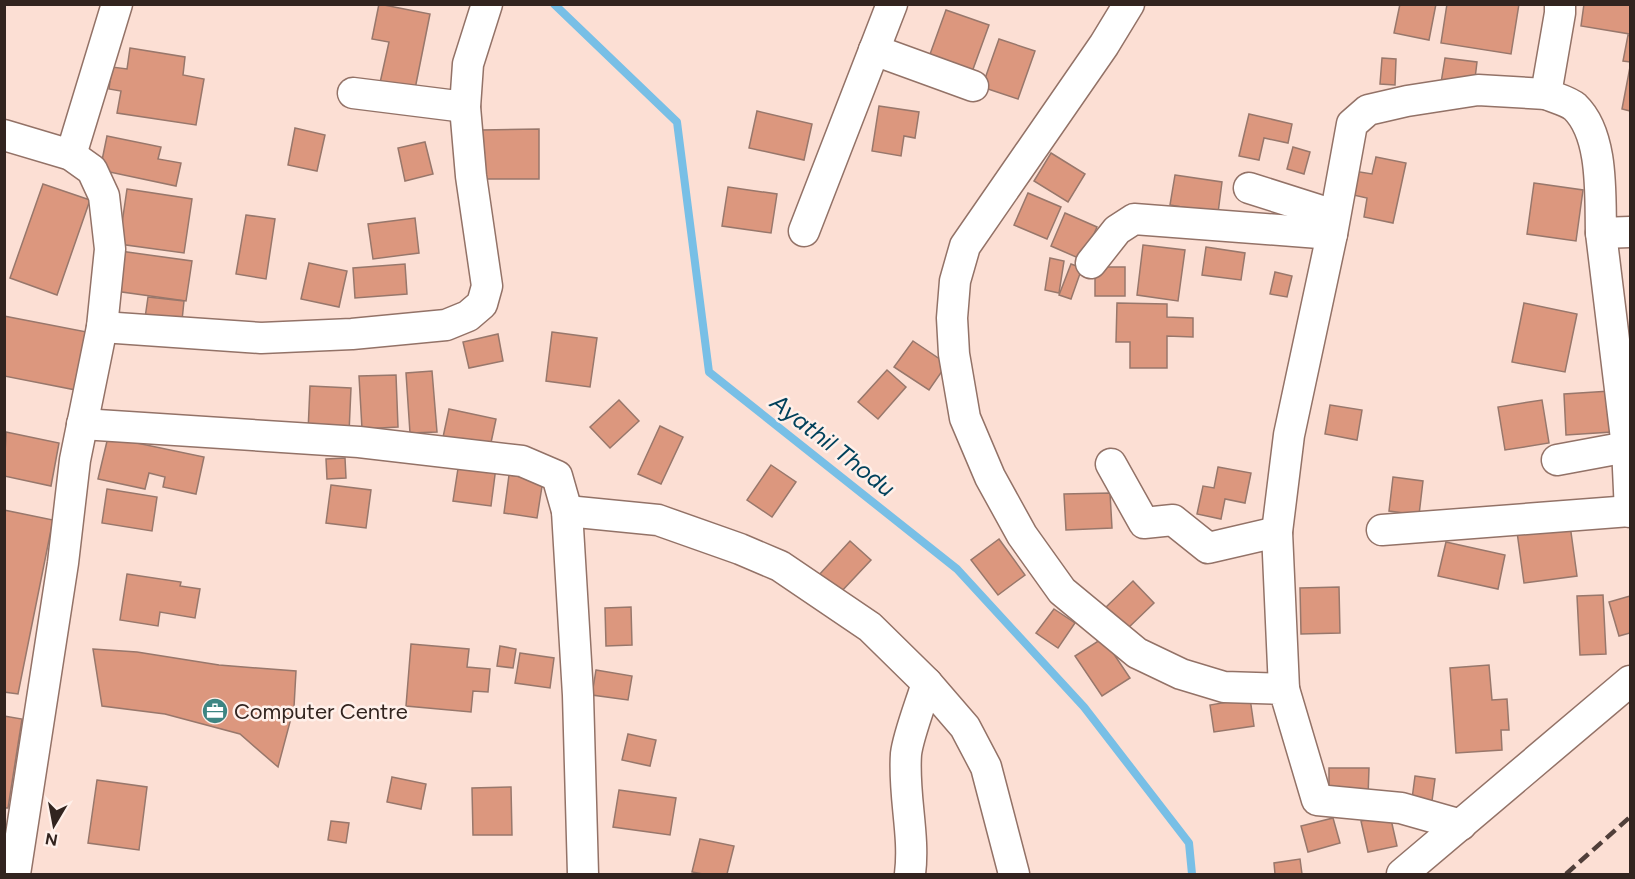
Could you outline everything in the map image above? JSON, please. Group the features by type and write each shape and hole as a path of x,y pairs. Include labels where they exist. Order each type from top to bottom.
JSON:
{"street":[{"path":"71,155 117,4"},
{"path":"804,231 892,4"},
{"path":"1130,4 965,246 955,281 952,318 954,354 965,418 990,477 1022,535 1062,591 1137,653 1181,674 1224,687 1284,688"},
{"path":"1546,94 1560,4"},
{"path":"102,327 261,338 405,330 446,325 468,315 482,304 488,285 471,176 465,107 468,64 476,10"},
{"path":"874,51 973,86"},
{"path":"1382,530 1630,512 1624,368 1601,233 1599,174 1593,136 1585,118 1573,105 1546,94 1478,90 1407,101 1368,110 1352,124 1289,435 1277,532 1284,688 1317,800 1401,808 1461,825"},
{"path":"353,93 465,107"},
{"path":"4,135 71,155 93,170 104,196 110,249 102,327 75,460 63,563 15,874"},
{"path":"1249,188 1333,225"},
{"path":"1091,263 1117,230 1134,219 1333,225"},
{"path":"1601,233 1630,232"},
{"path":"82,424 359,442 522,461 557,476 567,511 578,695 583,874"},
{"path":"1557,460 1627,447"},
{"path":"1111,464 1144,523 1173,520 1208,548 1277,532"},
{"path":"567,511 658,520 740,549 780,566 870,627 927,683 965,727 986,767 1014,874"},
{"path":"1402,874 1630,681"},
{"path":"910,874 912,858 907,804 906,753 927,683"}],"building":[{"path":"379,4 430,14 413,99 378,92 389,42 372,39"},
{"path":"1400,4 1436,4 1429,40 1394,33"},
{"path":"1447,4 1519,4 1511,54 1441,43"},
{"path":"1584,4 1630,4 1630,34 1581,26"},
{"path":"946,10 989,25 972,72 929,57"},
{"path":"1628,35 1630,36 1630,62 1623,61"},
{"path":"999,39 1035,51 1018,99 982,87"},
{"path":"130,48 185,57 183,75 204,79 196,125 117,113 121,91 109,89 112,67 127,69"},
{"path":"1382,58 1396,59 1395,85 1380,84"},
{"path":"1445,58 1477,62 1474,87 1441,83"},
{"path":"1630,67 1630,111 1622,109"},
{"path":"879,106 919,112 915,138 904,136 901,156 872,151"},
{"path":"757,111 812,124 804,160 749,148"},
{"path":"1249,114 1292,124 1288,143 1264,138 1259,160 1239,156"},
{"path":"295,128 325,135 317,171 288,165"},
{"path":"539,129 539,179 482,179 482,130"},
{"path":"107,136 161,147 158,159 181,163 176,186 100,170"},
{"path":"425,142 433,174 405,181 398,148"},
{"path":"1293,147 1310,152 1304,174 1287,169"},
{"path":"1051,153 1085,174 1068,202 1034,181"},
{"path":"1376,157 1406,163 1393,223 1364,217 1367,198 1349,194 1354,171 1372,174"},
{"path":"1175,175 1222,182 1218,213 1170,205"},
{"path":"1534,183 1583,190 1576,241 1527,234"},
{"path":"43,184 90,200 57,295 10,278"},
{"path":"728,187 777,194 771,233 722,226"},
{"path":"127,189 192,199 184,253 119,244"},
{"path":"1028,193 1061,207 1047,239 1014,225"},
{"path":"1065,213 1097,227 1083,260 1051,246"},
{"path":"246,215 275,219 266,279 236,274"},
{"path":"415,218 419,253 373,259 368,224"},
{"path":"1143,245 1185,250 1178,301 1137,295"},
{"path":"1206,247 1245,253 1241,280 1202,275"},
{"path":"120,251 192,261 186,301 115,291"},
{"path":"1050,258 1064,261 1059,293 1045,290"},
{"path":"309,263 347,271 339,307 301,299"},
{"path":"405,264 407,294 355,298 353,268"},
{"path":"1071,264 1082,268 1071,299 1059,295"},
{"path":"1095,267 1125,267 1125,296 1095,296"},
{"path":"1275,272 1292,276 1287,297 1270,294"},
{"path":"148,297 184,301 181,330 144,325"},
{"path":"1117,303 1167,304 1167,317 1193,318 1193,337 1167,336 1167,368 1130,368 1130,342 1116,342"},
{"path":"1524,303 1577,314 1565,372 1512,362"},
{"path":"4,316 92,333 81,391 4,376"},
{"path":"552,332 597,338 590,387 546,381"},
{"path":"498,334 503,361 469,368 463,342"},
{"path":"913,341 947,364 929,390 894,367"},
{"path":"887,370 906,387 878,419 858,402"},
{"path":"432,371 437,432 410,433 406,373"},
{"path":"396,375 398,427 362,429 359,376"},
{"path":"310,386 351,388 349,433 308,432"},
{"path":"1610,391 1612,432 1566,435 1564,394"},
{"path":"619,400 639,421 610,448 590,427"},
{"path":"1542,400 1549,443 1505,450 1498,407"},
{"path":"1330,405 1362,410 1357,440 1325,434"},
{"path":"449,409 496,419 489,452 442,442"},
{"path":"660,426 683,437 661,484 638,474"},
{"path":"6,432 59,443 51,486 4,476"},
{"path":"108,437 204,457 196,494 163,487 165,477 149,473 145,489 98,479"},
{"path":"345,458 346,478 327,479 326,459"},
{"path":"459,462 496,467 491,506 453,501"},
{"path":"771,465 796,482 772,517 747,500"},
{"path":"1218,467 1251,473 1245,503 1225,499 1221,519 1197,514 1203,486 1214,488"},
{"path":"509,475 543,480 537,518 504,513"},
{"path":"1393,477 1423,481 1419,515 1389,511"},
{"path":"331,485 371,490 366,528 326,523"},
{"path":"107,489 157,497 152,531 102,523"},
{"path":"1110,493 1112,528 1066,530 1064,494"},
{"path":"4,510 53,520 18,694 4,692"},
{"path":"1570,525 1577,576 1524,583 1517,532"},
{"path":"999,539 1025,575 998,595 971,560"},
{"path":"850,541 871,560 840,593 819,575"},
{"path":"1446,542 1505,555 1498,589 1438,576"},
{"path":"127,574 181,582 180,586 200,589 195,618 160,612 158,626 120,620"},
{"path":"1133,581 1154,603 1125,631 1104,609"},
{"path":"1339,587 1340,633 1301,634 1300,588"},
{"path":"1603,595 1606,654 1580,655 1577,596"},
{"path":"1630,596 1630,633 1619,636 1609,602"},
{"path":"631,607 632,645 606,646 605,608"},
{"path":"1054,609 1075,623 1058,648 1036,633"},
{"path":"1103,638 1130,678 1102,696 1075,656"},
{"path":"411,644 469,649 467,667 490,669 488,692 473,691 471,712 406,706"},
{"path":"500,646 516,649 513,668 497,666"},
{"name":"Computer Centre","path":"93,649 137,652 219,665 296,671 294,707 278,767 240,734 165,714 102,706"},
{"path":"520,653 554,658 550,688 515,683"},
{"path":"1489,665 1492,700 1507,699 1509,730 1501,730 1502,750 1456,753 1450,668"},
{"path":"596,670 632,676 628,700 592,695"},
{"path":"1250,698 1254,726 1214,732 1210,705"},
{"path":"4,716 22,719 8,808 4,808"},
{"path":"628,734 656,740 650,766 622,760"},
{"path":"1329,768 1369,768 1368,797 1329,796"},
{"path":"1415,776 1435,779 1432,801 1412,799"},
{"path":"392,777 426,784 421,809 387,802"},
{"path":"97,780 147,787 139,850 88,843"},
{"path":"511,787 512,835 473,835 472,788"},
{"path":"619,790 676,798 670,835 613,827"},
{"path":"1390,815 1397,846 1368,852 1361,821"},
{"path":"1333,818 1340,843 1308,852 1301,826"},
{"path":"331,821 349,823 346,843 328,840"},
{"path":"700,839 734,846 727,874 692,872"},
{"path":"1300,859 1302,874 1275,874 1274,863"}],"waterway":[{"name":"Ayathil Thodu","path":"554,4 677,122 709,372 957,569 1084,707 1189,843 1192,874"}],"railway":[{"path":"1566,874 1630,817"}],"place":[{"name":"Computer Centre","path":"215,711"}]}
